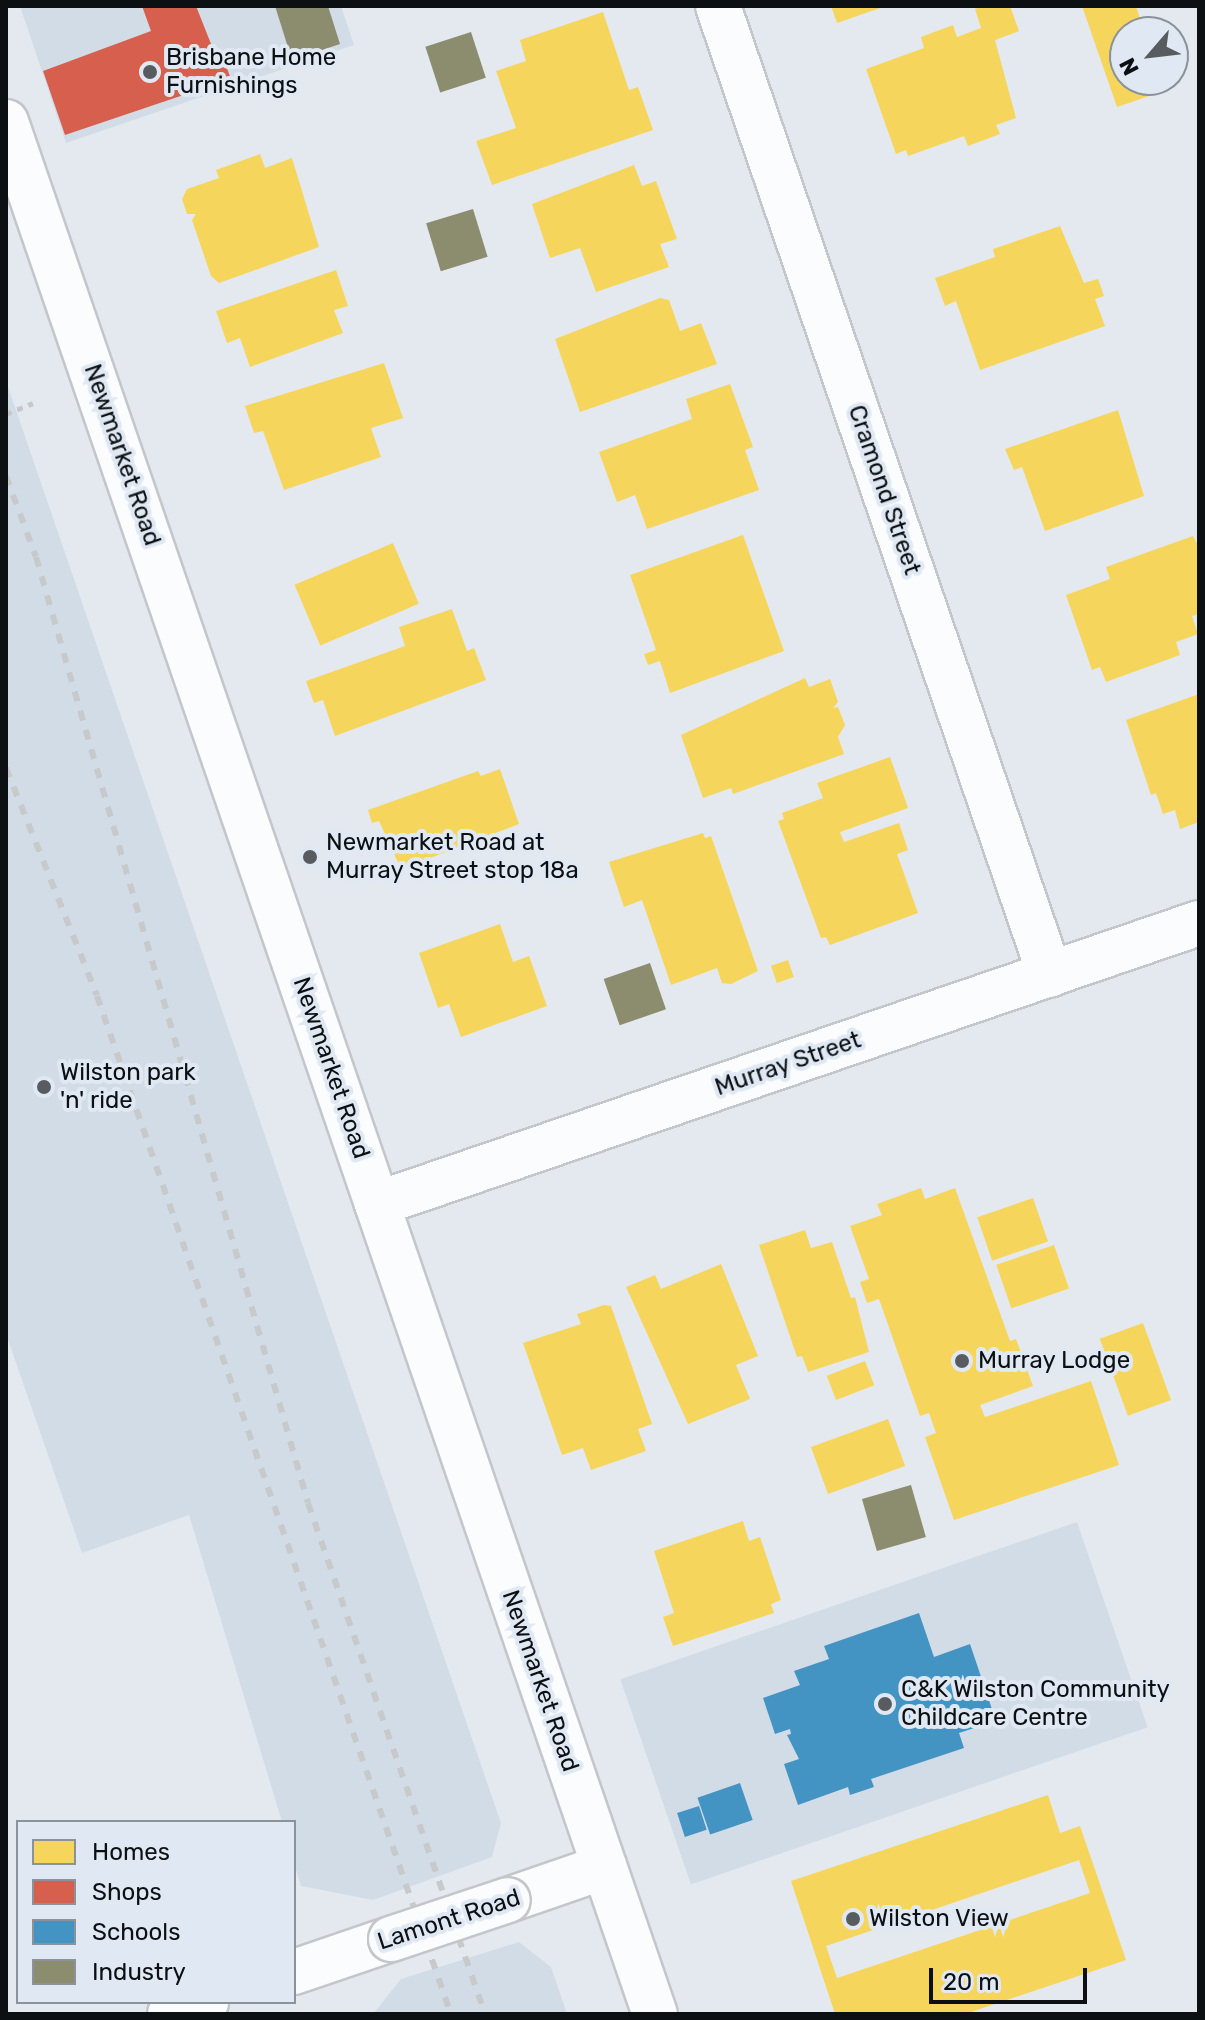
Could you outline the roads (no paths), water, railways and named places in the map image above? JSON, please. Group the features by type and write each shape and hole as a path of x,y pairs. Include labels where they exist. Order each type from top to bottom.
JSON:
{"street":[{"name":"Cramond Street","path":"718,6 1050,975"},
{"name":"Newmarket Road","path":"6,122 655,2014"},
{"name":"Murray Street","path":"377,1204 1199,923"},
{"name":"Lamont Road","path":"296,1971 604,1867"},
{"path":"170,2014 200,2004"}],"railway":[{"path":"6,476 36,557 308,1503 485,2014"},
{"path":"6,768 97,996 451,2014"}],"place":[{"name":"Brisbane Home Furnishings","path":"150,72"},
{"name":"Newmarket Road at Murray Street stop 18a","path":"310,857"},
{"name":"Wilston park 'n' ride","path":"44,1087"},
{"name":"Murray Lodge","path":"962,1361"},
{"name":"C&K Wilston Community Childcare Centre","path":"885,1704"},
{"name":"Wilston View","path":"853,1919"}]}
